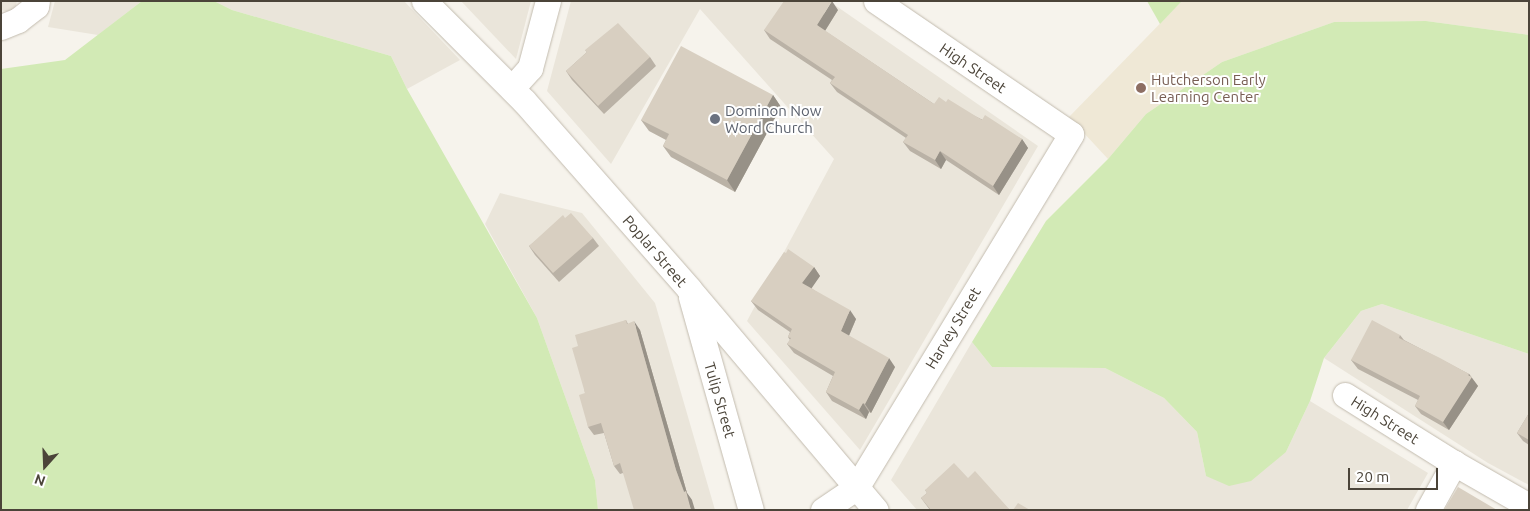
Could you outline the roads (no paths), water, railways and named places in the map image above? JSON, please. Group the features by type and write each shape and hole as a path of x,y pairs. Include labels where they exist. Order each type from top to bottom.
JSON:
{"street":[{"name":"Poplar Street","path":"424,1 512,88 689,289 876,510"},
{"path":"512,88 530,68 548,1"},
{"name":"High Street","path":"876,1 1071,134"},
{"path":"1,27 18,20 37,4"},
{"name":"Harvey Street","path":"823,510 856,488 1071,134"},
{"name":"Tulip Street","path":"689,289 751,510"},
{"name":"High Street","path":"1345,395 1454,463 1529,506"},
{"path":"1428,510 1454,463"}],"place":[{"name":"Hutcherson Early Learning Center","path":"1141,88"},
{"name":"Dominon Now Word Church","path":"715,119"}]}
